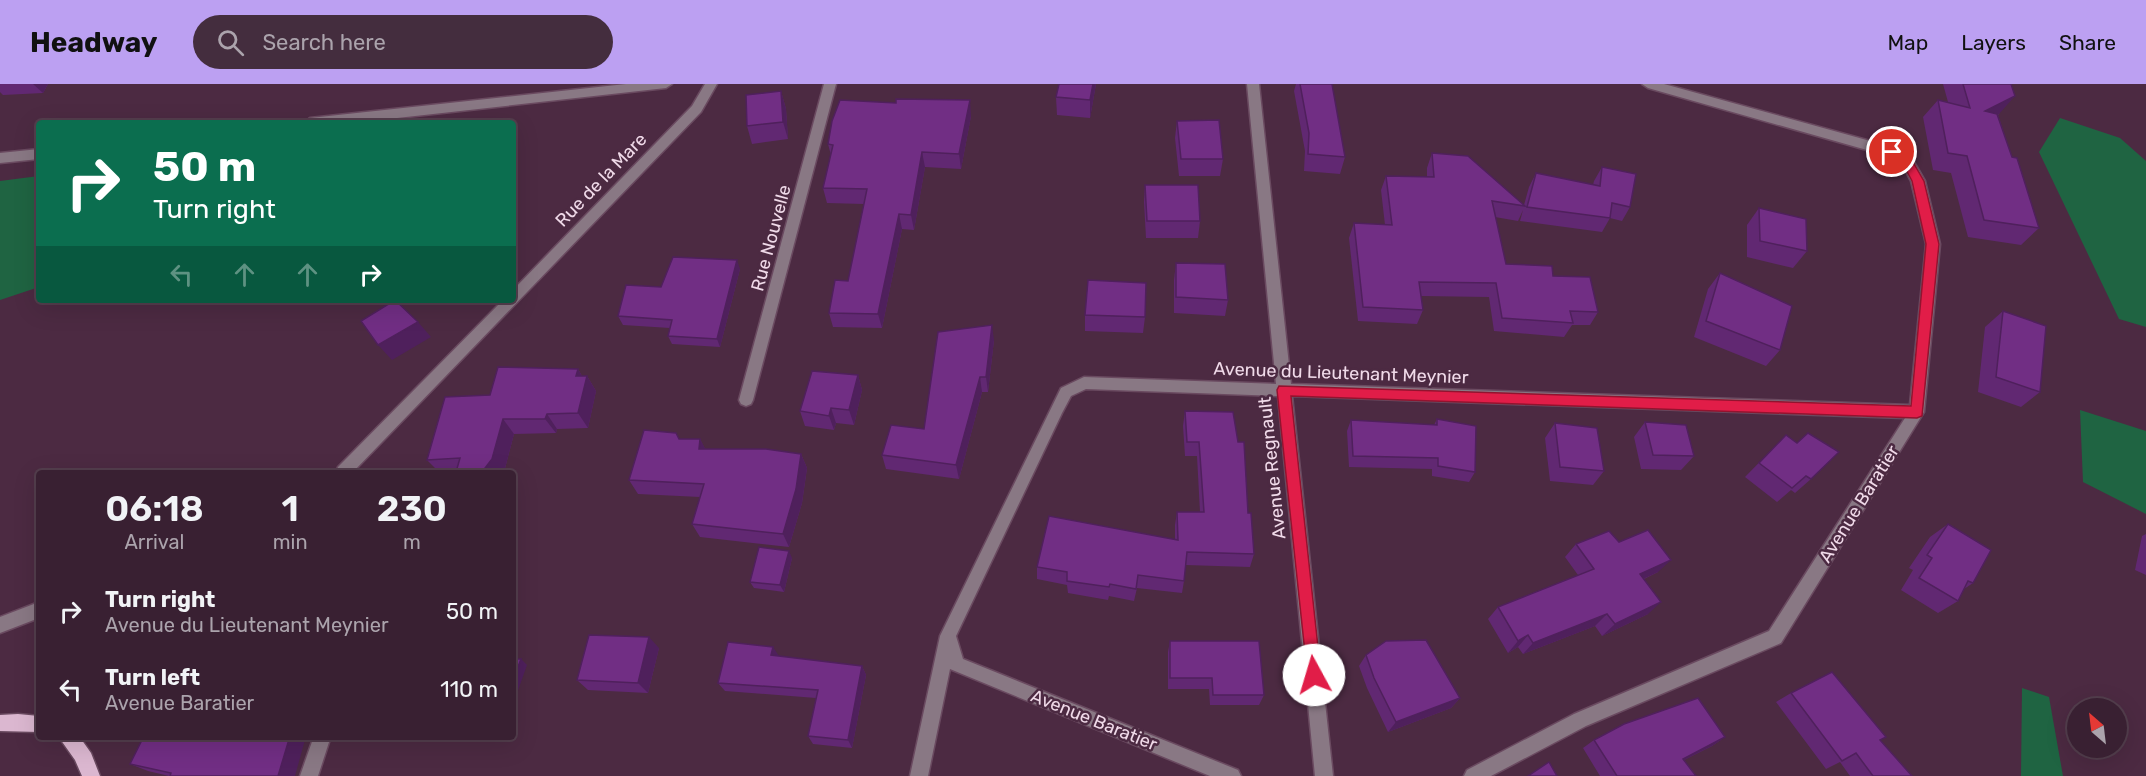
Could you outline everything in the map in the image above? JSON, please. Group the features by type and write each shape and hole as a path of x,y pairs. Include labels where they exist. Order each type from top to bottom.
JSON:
{"main road":[{"path":"0,723 36,724"},
{"path":"71,740 77,745 91,776"}],"street":[{"path":"337,120 666,84"},
{"name":"Rue de la Mare","path":"516,297 697,109 711,84"},
{"name":"Rue Nouvelle","path":"746,400 830,84"},
{"name":"Avenue Regnault","path":"1253,84 1324,776"},
{"name":"Avenue Baratier","path":"1473,776 1580,720 1775,637 1917,412 1933,244 1918,181 1909,165 1892,152 1648,84"},
{"path":"0,158 36,154"},
{"name":"Rue de la Mare","path":"345,470 510,303"},
{"name":"Avenue du Lieutenant Meynier","path":"919,776 948,636 1066,392 1084,383 1917,412"},
{"path":"0,625 36,611"},
{"name":"Avenue Baratier","path":"948,636 956,664 1232,776"},
{"path":"309,776 322,740"}],"green space":[{"path":"2060,118 2120,138 2146,161 2146,327 2119,319 2039,152"},
{"path":"36,176 36,288 0,300 0,181"},
{"path":"2080,410 2146,431 2146,514 2083,482"},
{"path":"2022,688 2049,697 2063,776 2021,776"}],"building":[{"path":"1059,84 1093,84 1090,100 1056,97"},
{"path":"1300,84 1332,84 1345,157 1308,154 1309,133"},
{"path":"1963,84 2011,84 2015,96 1985,111 1997,114 2012,157 2017,158 2039,228 1984,220 1967,156 1948,153 1938,100 1970,108"},
{"path":"781,91 783,122 747,126 746,95"},
{"path":"896,99 970,100 959,154 922,152 911,215 899,214 878,314 829,313 835,280 848,281 867,189 823,188 833,145 828,144 832,121 840,100 896,103"},
{"path":"1219,120 1223,159 1181,159 1177,121"},
{"path":"1432,153 1468,156 1525,206 1492,201 1506,264 1552,266 1553,276 1590,277 1598,312 1570,311 1573,323 1502,318 1496,283 1419,282 1423,310 1363,307 1354,223 1392,225 1386,176 1434,177"},
{"path":"1602,167 1636,174 1630,207 1612,203 1610,218 1527,207 1536,173 1600,186"},
{"path":"1145,185 1198,185 1200,221 1147,221"},
{"path":"1759,208 1806,219 1807,251 1760,241"},
{"path":"673,257 737,260 717,339 668,336 672,320 618,316 626,285 661,287"},
{"path":"1176,263 1225,264 1228,300 1176,297"},
{"path":"1720,273 1792,306 1780,350 1706,321"},
{"path":"1088,280 1146,283 1145,317 1085,315"},
{"path":"390,303 398,303 418,322 378,345 361,321"},
{"path":"2003,311 2046,326 2040,392 1996,377"},
{"path":"992,325 986,377 980,377 956,465 882,455 891,425 924,429 938,332"},
{"path":"498,367 578,369 576,376 587,376 578,413 547,414 545,419 503,419 492,459 484,470 457,470 460,458 427,460 445,397 490,395"},
{"path":"812,371 858,375 849,410 831,408 829,416 800,411"},
{"path":"1185,411 1233,412 1238,442 1244,442 1248,513 1251,513 1254,554 1187,552 1184,581 1138,575 1136,589 1110,584 1109,587 1067,581 1067,572 1037,567 1049,516 1178,540 1177,512 1204,512 1199,442 1187,442"},
{"path":"1437,419 1476,426 1475,472 1438,466 1438,458 1353,456 1351,420 1437,425"},
{"path":"1645,422 1686,425 1694,456 1653,455"},
{"path":"1555,423 1597,428 1604,471 1560,467"},
{"path":"644,430 676,433 679,439 700,439 699,449 766,449 801,454 796,489 783,534 692,524 704,484 629,480"},
{"path":"1808,433 1839,452 1811,479 1806,476 1792,488 1759,463 1786,435 1797,443"},
{"path":"1948,524 1991,550 1973,583 1968,581 1958,601 1919,578 1932,558 1927,555"},
{"path":"1648,530 1671,560 1640,574 1661,602 1615,624 1607,614 1533,643 1528,635 1518,641 1498,607 1594,569 1576,544 1609,531 1619,542"},
{"path":"759,547 789,551 780,585 750,582"},
{"path":"589,635 649,637 638,683 577,680"},
{"path":"1426,640 1460,698 1396,722 1374,678 1366,655 1386,641"},
{"path":"1170,641 1259,641 1264,695 1213,695 1212,678 1170,678"},
{"path":"728,642 773,647 771,655 862,666 848,740 808,736 818,690 718,683"},
{"path":"516,659 521,659 516,672"},
{"path":"1832,672 1886,737 1880,740 1912,776 1873,776 1856,753 1842,761 1791,693"},
{"path":"1698,698 1725,737 1683,759 1696,776 1617,776 1594,740 1624,724"},
{"path":"142,740 289,740 278,776 170,776 171,773 130,764"},
{"path":"1549,762 1557,776 1528,776"}],"route":[{"path":"1314,675 1284,390 1917,412 1933,244 1918,181 1909,165 1892,152"}]}
